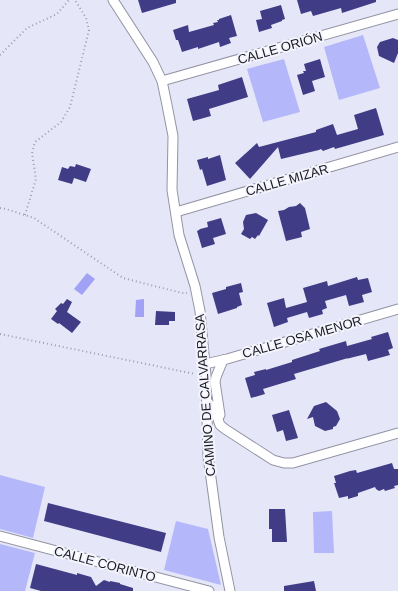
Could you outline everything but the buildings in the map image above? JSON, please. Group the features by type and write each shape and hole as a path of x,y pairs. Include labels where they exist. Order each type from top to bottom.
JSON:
{"street":[{"name":"CAMINO DE CALVARRASA","path":"113,0 152,62 162,81 173,136 172,190 179,235 200,311 205,364 209,380 207,398 208,456 230,591"},
{"name":"CALLE ORIÓN","path":"162,81 398,14"},
{"name":"CALLE MIZAR","path":"176,212 398,147"},
{"name":"CALLE OSA MENOR","path":"205,364 398,309"},
{"path":"220,425 218,402 209,380 216,377 223,360"},
{"path":"218,402 213,397 207,398 214,408 220,425 273,460 284,463 293,463 398,433"},
{"name":"CALLE CORINTO","path":"0,536 209,591"}],"path":[{"path":"0,55 27,28 57,14 69,0"},
{"path":"25,215 36,179 32,153 35,142 61,122 70,106 89,30 86,18 75,0"},
{"path":"0,208 34,218 122,278 182,293 196,293"},
{"path":"0,334 209,380"}],"shaded area":[{"path":"363,35 380,88 339,100 324,47"},
{"path":"284,59 300,112 263,122 247,69"},
{"path":"87,273 95,279 82,295 74,289"},
{"path":"144,299 144,317 135,317 136,300"},
{"path":"0,475 45,487 33,538 0,529"},
{"path":"332,511 334,553 314,553 313,512"},
{"path":"176,521 208,529 221,585 164,570"},
{"path":"0,544 35,553 25,591 0,591"}]}
